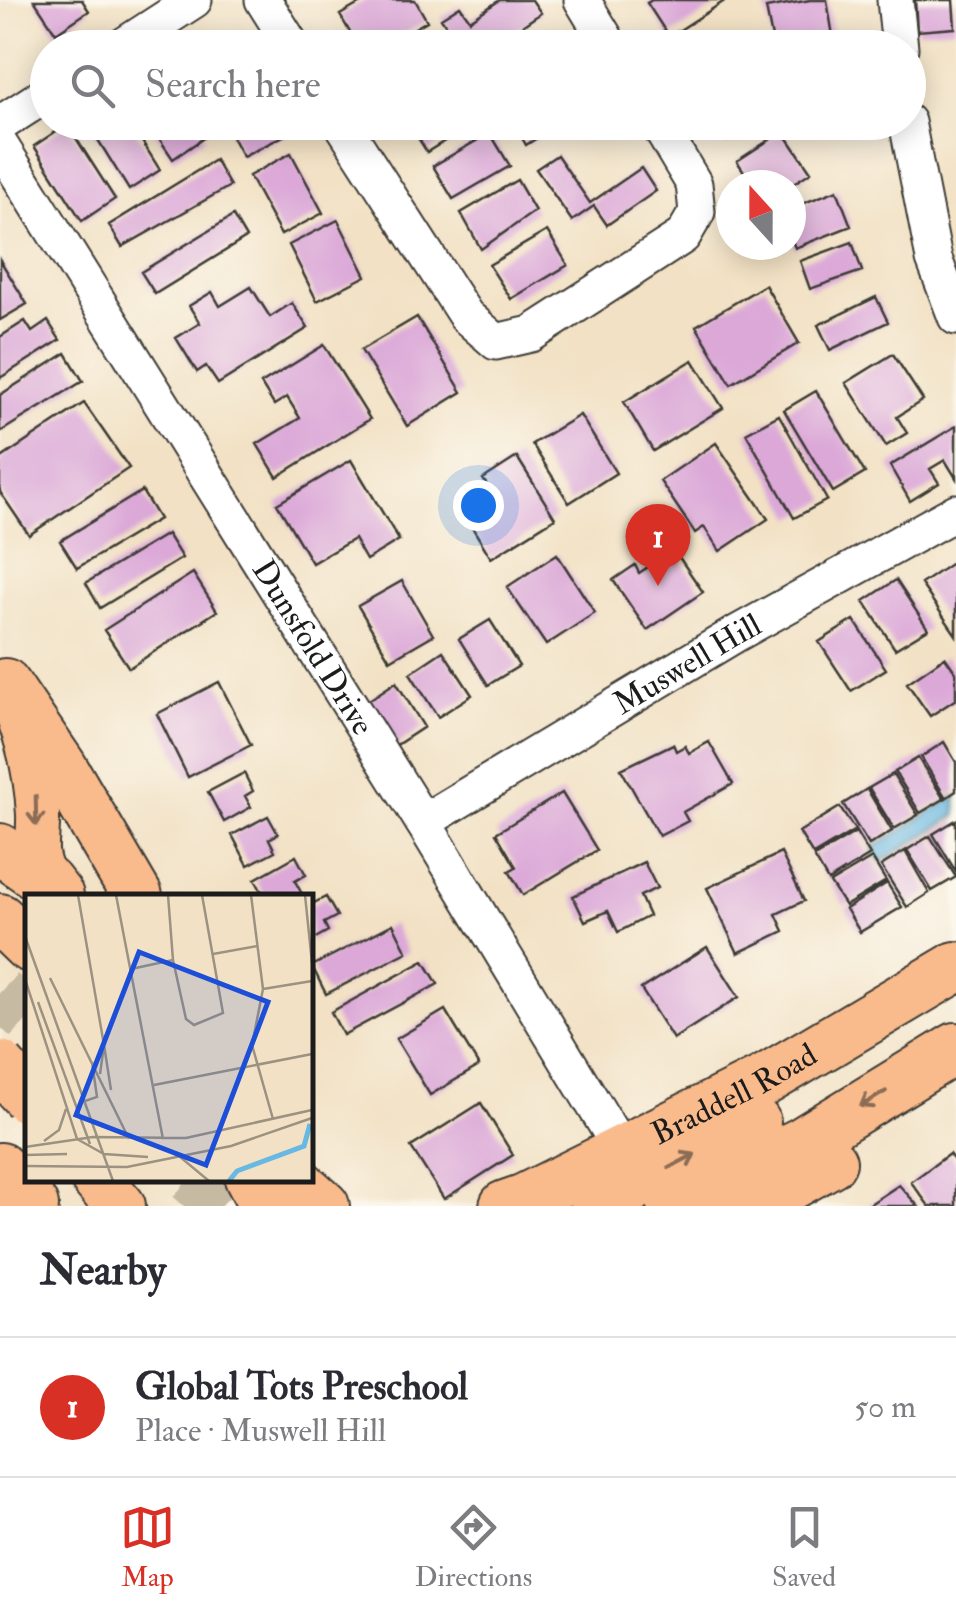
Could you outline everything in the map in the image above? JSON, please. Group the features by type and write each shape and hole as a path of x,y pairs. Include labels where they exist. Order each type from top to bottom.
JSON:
{"highway":[{"path":"3,680 61,766 137,894"},
{"path":"0,849 59,891"},
{"path":"0,919 25,943"},
{"name":"Braddell Road","path":"514,1204 765,1080 956,966"},
{"path":"596,1206 782,1108 956,1004"},
{"path":"673,1206 801,1143 956,1048"},
{"path":"0,1066 25,1093"},
{"path":"753,1206 956,1089"},
{"path":"0,1108 25,1097"},
{"path":"0,1168 33,1206"},
{"path":"99,1181 120,1206"},
{"path":"252,1181 264,1206"},
{"path":"295,1181 324,1206"}],"main road":[{"path":"3,680 28,742 38,817 34,844 37,861 59,891"}],"street":[{"path":"148,30 194,0"},
{"path":"262,0 281,30"},
{"path":"582,0 600,30"},
{"path":"895,0 898,30"},
{"path":"0,124 30,105"},
{"path":"354,140 466,316 496,342 531,334 683,236 697,212 694,184 668,140"},
{"path":"911,140 934,260 956,316"},
{"name":"Dunsfold Drive","path":"0,145 423,822 622,1151"},
{"name":"Muswell Hill","path":"423,822 734,635 956,512"}],"water":[{"path":"956,796 956,816 881,862 872,848"}],"building":[{"path":"34,0 82,0 89,11 60,30 54,30"},
{"path":"366,0 415,0 427,21 411,30 349,30 340,15"},
{"path":"500,0 532,0 541,13 516,30 449,30 441,18 460,6 470,20"},
{"path":"726,0 680,30 664,30 647,3"},
{"path":"827,0 832,30 770,30 766,8"},
{"path":"915,0 953,0 955,28 917,30"},
{"path":"43,140 77,140 115,199 82,221 34,146"},
{"path":"98,140 141,140 160,170 129,190"},
{"path":"160,140 201,140 173,159"},
{"path":"234,140 276,140 243,157"},
{"path":"419,140 446,140 427,152"},
{"path":"478,140 494,140 510,166 453,199 433,166"},
{"path":"769,140 789,140 811,172 806,175 806,170 743,170 737,161"},
{"path":"291,153 323,213 281,235 249,176"},
{"path":"557,155 590,203 641,168 656,191 607,225 594,206 572,221 536,169"},
{"path":"215,160 230,186 122,247 109,225"},
{"path":"517,180 535,211 481,249 461,213"},
{"path":"837,190 851,226 806,244 806,202"},
{"path":"233,216 246,238 155,294 141,272"},
{"path":"338,220 366,276 317,301 289,245"},
{"path":"547,231 568,265 511,299 489,265"},
{"path":"852,242 862,271 810,289 800,261"},
{"path":"0,260 27,304 0,320"},
{"path":"765,285 799,343 731,384 696,326"},
{"path":"251,287 270,317 292,303 308,328 218,384 206,366 197,372 176,338 200,323 189,306 212,292 220,306"},
{"path":"876,297 888,322 830,350 818,325"},
{"path":"417,317 462,392 407,426 361,350"},
{"path":"25,321 32,332 48,321 60,340 0,378 0,337"},
{"path":"324,345 370,419 277,477 257,444 300,418 287,397 274,405 261,384"},
{"path":"66,353 83,381 0,432 0,395"},
{"path":"893,354 923,400 897,417 907,433 886,446 846,383"},
{"path":"693,360 723,408 653,451 624,402"},
{"path":"816,391 865,473 833,492 784,410"},
{"path":"84,403 129,468 29,535 0,492 0,459"},
{"path":"580,415 616,473 569,503 532,444"},
{"path":"779,415 827,500 794,518 746,433"},
{"path":"956,426 956,478 945,460 930,469 939,483 910,501 890,466"},
{"path":"716,443 768,519 720,551 704,527 695,533 660,481"},
{"path":"517,457 555,518 491,558 459,506 489,488 483,479"},
{"path":"351,460 399,540 366,560 354,539 312,563 277,504"},
{"path":"142,491 159,519 77,568 60,541"},
{"path":"167,534 182,558 100,608 86,583"},
{"path":"674,550 703,592 647,630 613,580 635,565 639,573"},
{"path":"557,554 595,613 546,645 507,587"},
{"path":"956,560 956,635 921,584"},
{"path":"193,573 217,611 129,668 104,630"},
{"path":"896,580 928,629 895,649 864,601"},
{"path":"402,581 433,635 390,660 358,606"},
{"path":"490,620 519,666 488,685 459,639"},
{"path":"854,620 886,669 851,691 819,642"},
{"path":"443,651 472,695 438,717 410,673"},
{"path":"945,657 956,673 956,699 930,716 907,683"},
{"path":"219,682 251,745 188,777 157,714"},
{"path":"396,682 424,727 395,746 366,702"},
{"path":"709,742 733,784 683,812 688,821 659,836 621,769 673,744 676,751 685,746 689,753"},
{"path":"944,742 956,762 956,791 946,798 921,757"},
{"path":"918,758 944,799 920,813 895,772"},
{"path":"244,773 253,791 245,796 251,807 224,822 208,792"},
{"path":"893,774 918,815 894,829 869,788"},
{"path":"867,789 892,831 869,845 843,804"},
{"path":"562,793 597,850 523,895 509,871 516,867 496,833"},
{"path":"840,807 855,830 813,855 799,832"},
{"path":"268,816 278,834 269,839 275,851 248,865 232,835"},
{"path":"956,820 956,872 933,834"},
{"path":"856,832 870,855 828,881 814,857"},
{"path":"930,836 956,877 932,891 907,850"},
{"path":"905,851 929,893 907,907 881,866"},
{"path":"781,853 804,901 776,914 784,931 738,953 707,888"},
{"path":"296,856 306,875 295,881 302,894 263,894 255,879"},
{"path":"872,858 886,881 845,906 830,883"},
{"path":"644,862 657,888 640,896 649,916 618,932 608,911 585,921 573,896"},
{"path":"887,883 902,907 860,932 846,909"},
{"path":"326,897 337,916 324,923 328,931 312,940 312,904"},
{"path":"393,924 407,952 326,994 312,966"},
{"path":"707,947 739,997 673,1039 641,989"},
{"path":"424,961 438,984 343,1035 331,1012"},
{"path":"445,1010 479,1066 430,1095 396,1039"},
{"path":"481,1103 513,1155 444,1199 411,1147"},
{"path":"949,1154 956,1163 956,1206 929,1206 911,1182"},
{"path":"899,1185 918,1206 867,1206"}],"tunnel":[{"path":"0,992 25,1016"},
{"path":"193,1181 221,1206"}],"place":[{"name":"Global Tots Preschool","path":"658,586"}]}
